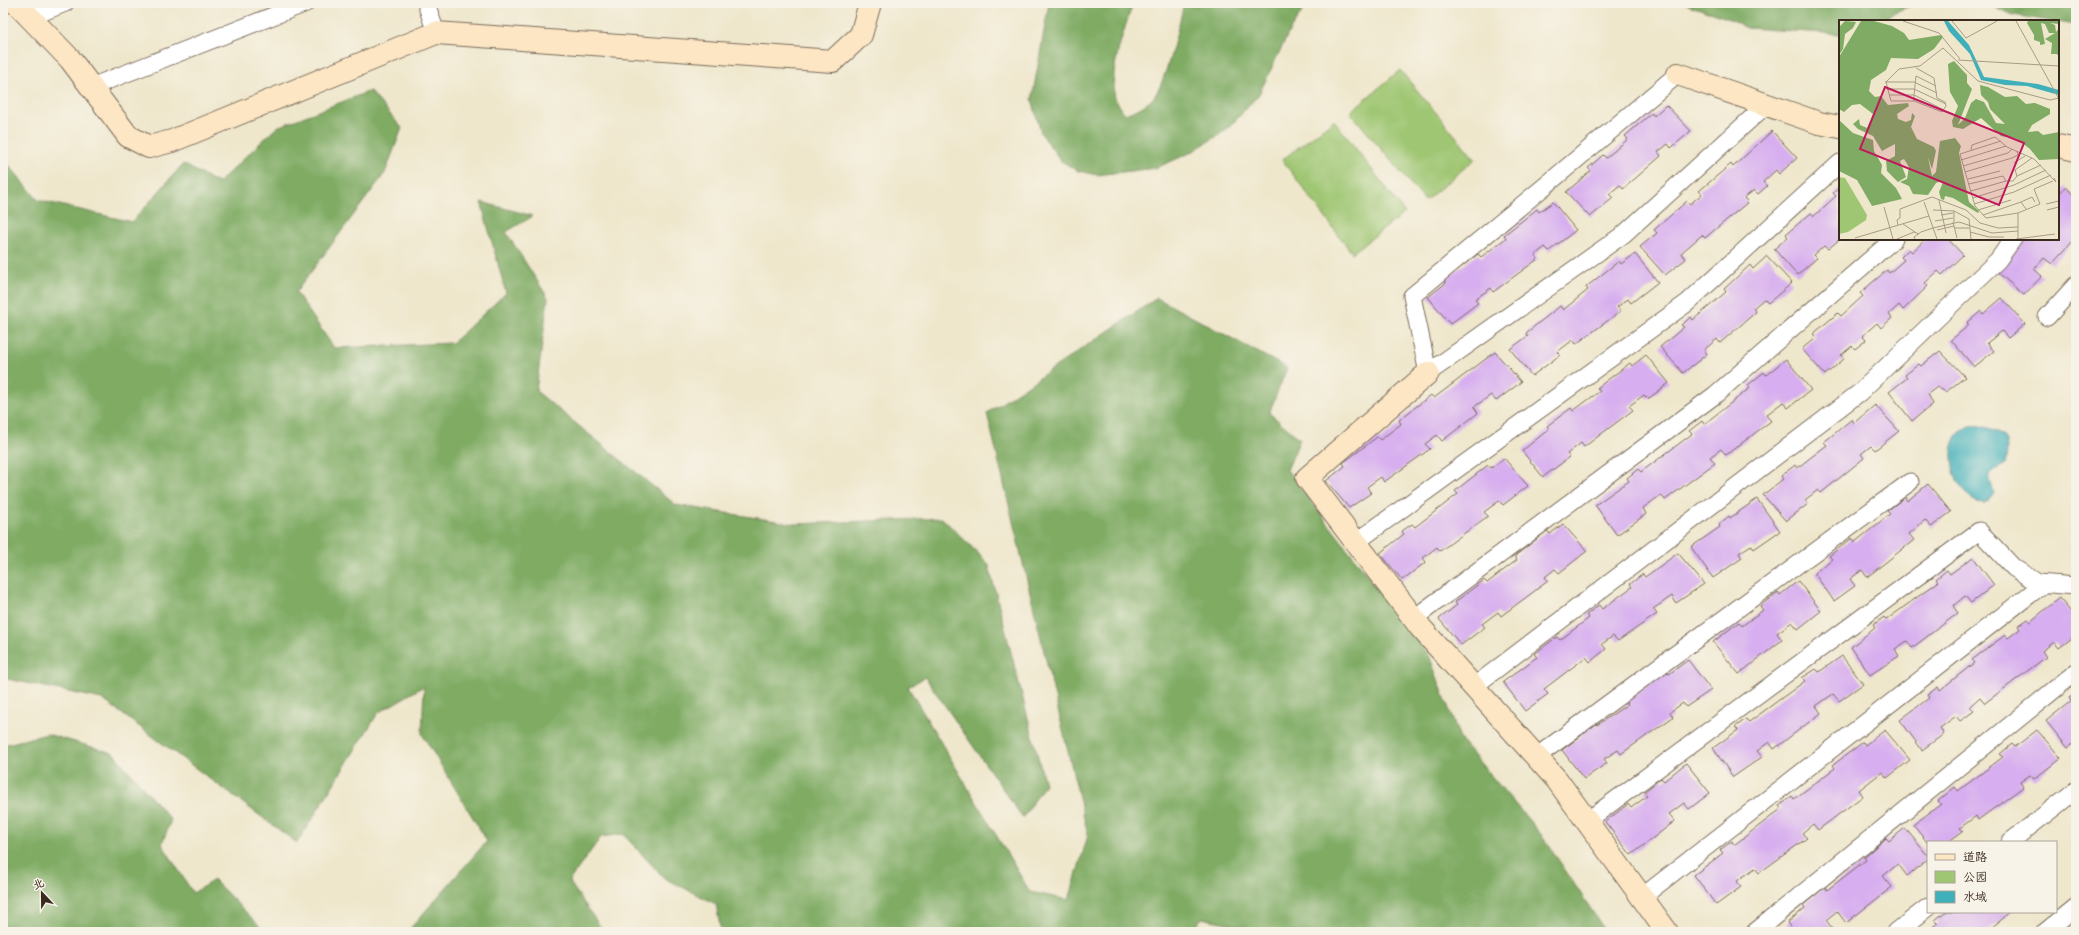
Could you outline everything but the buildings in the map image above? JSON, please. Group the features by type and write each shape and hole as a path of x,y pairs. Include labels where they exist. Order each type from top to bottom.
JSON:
{"street":[{"path":"23,10 65,3"},
{"path":"91,87 306,3"},
{"path":"426,3 436,33"},
{"path":"23,10 70,59 128,136 149,147 172,141 436,33 833,61 861,35 870,3"},
{"path":"1428,373 1412,296 1678,74 1819,123 1839,127"},
{"path":"1667,932 1557,780 1413,619 1307,478 1428,373 1624,234 1766,104"},
{"path":"2059,146 2076,150"},
{"path":"1356,542 1687,303 1839,164"},
{"path":"1413,619 1715,395 1893,240"},
{"path":"1473,687 1859,393 1998,260 2012,240"},
{"path":"2047,316 2076,285"},
{"path":"1536,757 1910,482"},
{"path":"1587,821 1979,532 2014,568 2042,585 2076,586"},
{"path":"1642,897 2042,585"},
{"path":"1756,932 2076,672"},
{"path":"2011,841 2076,790"},
{"path":"2045,932 2076,907"},
{"path":"1896,932 1927,908"}],"green space":[{"path":"1049,3 1133,3 1118,50 1114,75 1115,98 1125,114 1148,103 1159,90 1172,52 1184,3 1308,3 1291,28 1259,94 1222,133 1190,153 1156,168 1097,175 1078,171 1061,161 1041,133 1032,99"},
{"path":"1682,3 1917,3 1895,12 1883,20 1839,20 1839,34 1747,28 1730,19"},
{"path":"1988,3 2076,3 2076,25 2059,22 2059,20 2044,20 2013,15"},
{"path":"1400,70 1475,159 1425,201 1350,112"},
{"path":"370,91 402,128 385,173 296,292 334,348 452,343 506,293 481,202 533,216 506,232 548,298 536,391 676,505 795,524 942,518 988,563 1045,784 1023,818 925,677 908,687 1030,892 1069,900 1088,835 987,413 1157,298 1287,368 1269,413 1300,439 1287,470 1429,655 1460,739 1544,838 1606,932 1246,932 1246,927 1202,918 1190,932 721,932 716,904 664,878 623,834 601,837 569,881 599,925 606,932 407,932 487,841 422,734 424,686 378,713 297,843 102,699 3,678 3,158 38,200 132,222 183,164 218,183 277,127"},
{"path":"1334,120 1405,213 1352,253 1282,160"},
{"path":"47,734 113,753 171,820 162,844 193,893 214,880 266,932 3,932 3,745"}],"water":[{"path":"1975,425 1999,432 2006,441 2007,448 2005,465 1994,470 1990,475 1994,493 1985,503 1974,500 1965,492 1957,481 1953,467 1952,453 1955,440 1962,430"}]}
